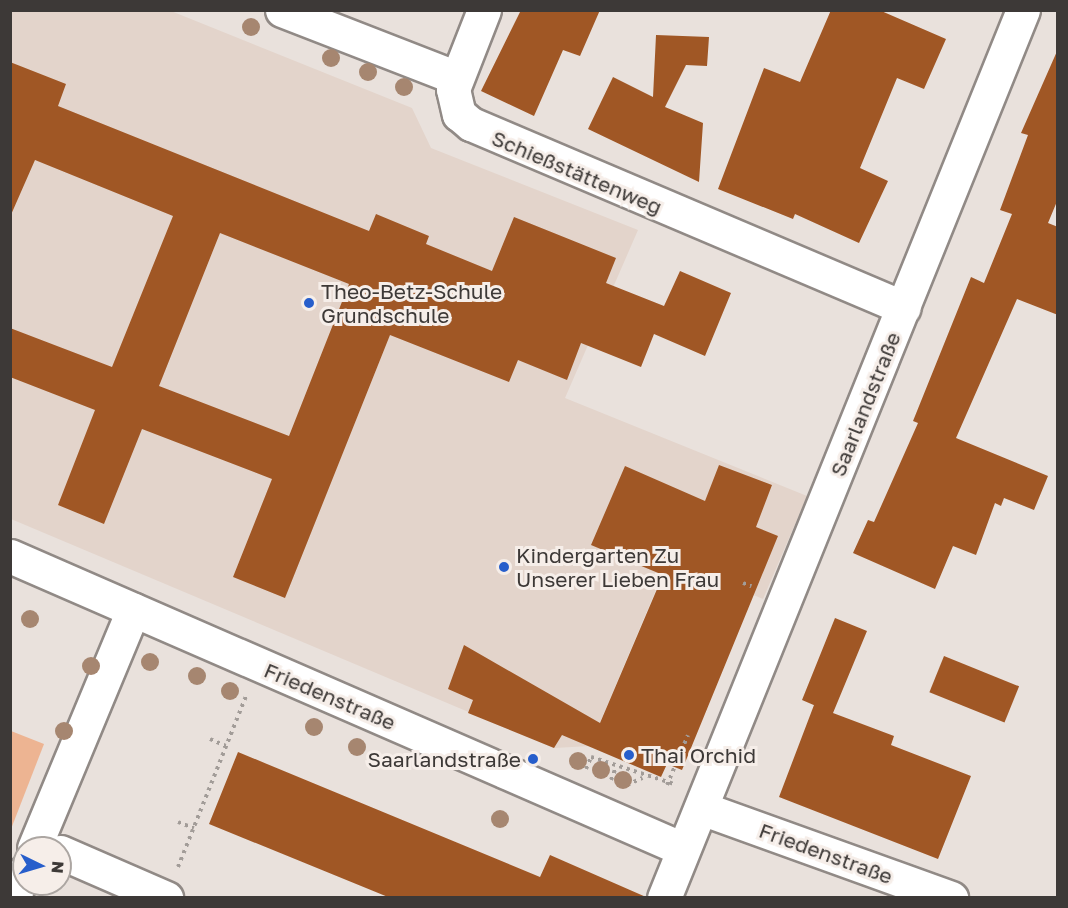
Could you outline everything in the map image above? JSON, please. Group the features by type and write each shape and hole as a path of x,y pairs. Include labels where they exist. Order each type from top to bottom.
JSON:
{"street":[{"path":"282,10 455,77 484,10"},
{"name":"Saarlandstraße","path":"664,897 1023,10"},
{"name":"Schießstättenweg","path":"455,77 459,114 483,133 904,308"},
{"name":"Friedenstraße","path":"10,556 684,849"},
{"path":"49,836 133,610"},
{"name":"Friedenstraße","path":"701,808 951,897"},
{"path":"72,858 166,897"}],"path":[{"path":"743,583 751,586"},
{"path":"166,897 258,664"},
{"path":"667,785 688,735"},
{"path":"210,739 225,746"},
{"path":"586,770 591,757 642,778 667,785 681,779"},
{"path":"611,780 616,767"},
{"path":"639,786 642,778"},
{"path":"178,822 194,828"}],"shaded area":[{"name":"Theo-Betz-Schule Grundschule","path":"10,11 171,11 412,108 431,148 638,230 565,398 807,496 763,599 669,559 590,746 554,748 11,519"},
{"path":"11,731 44,744 11,829"}],"building":[{"path":"521,10 600,10 580,56 563,50 534,116 481,91"},
{"path":"831,10 879,10 946,39 924,89 897,78 860,168 888,181 859,243 795,214 793,219 718,189 764,68 800,82"},
{"path":"656,35 709,37 707,66 686,65 665,107 703,123 699,182 588,129 613,77 653,97"},
{"path":"1058,49 1058,199 1048,223 1058,227 1058,315 1017,299 956,438 1048,476 1034,510 1004,498 1001,506 995,503 976,555 953,546 935,589 853,553 868,520 874,522 918,423 913,421 971,277 984,283 1012,214 1000,210 1028,135 1021,133"},
{"path":"10,62 66,84 58,106 369,231 376,214 429,236 426,244 492,271 514,217 616,258 606,283 664,306 680,271 731,293 705,356 654,334 641,367 581,343 567,380 518,360 509,382 390,335 285,598 233,577 272,479 142,429 104,524 58,505 95,410 10,377 10,328 112,367 173,216 35,160 10,217","holes":["220,233 349,284 289,436 159,386"]},
{"path":"719,465 772,485 756,527 778,536 682,770 667,764 661,777 562,735 554,748 468,713 473,700 448,689 464,645 600,723 663,575 591,545 625,466 705,501"},
{"path":"835,618 867,631 833,713 894,736 891,745 971,776 938,859 779,797 814,705 802,700"},
{"path":"944,656 1019,686 1004,723 929,692"},
{"path":"238,752 540,877 550,855 646,897 388,897 209,824"}],"place":[{"name":"Theo-Betz-Schule Grundschule","path":"309,303"},
{"name":"Kindergarten Zu Unserer Lieben Frau","path":"504,567"},
{"name":"Thai Orchid","path":"629,755"},
{"name":"Saarlandstraße","path":"533,759"}]}
